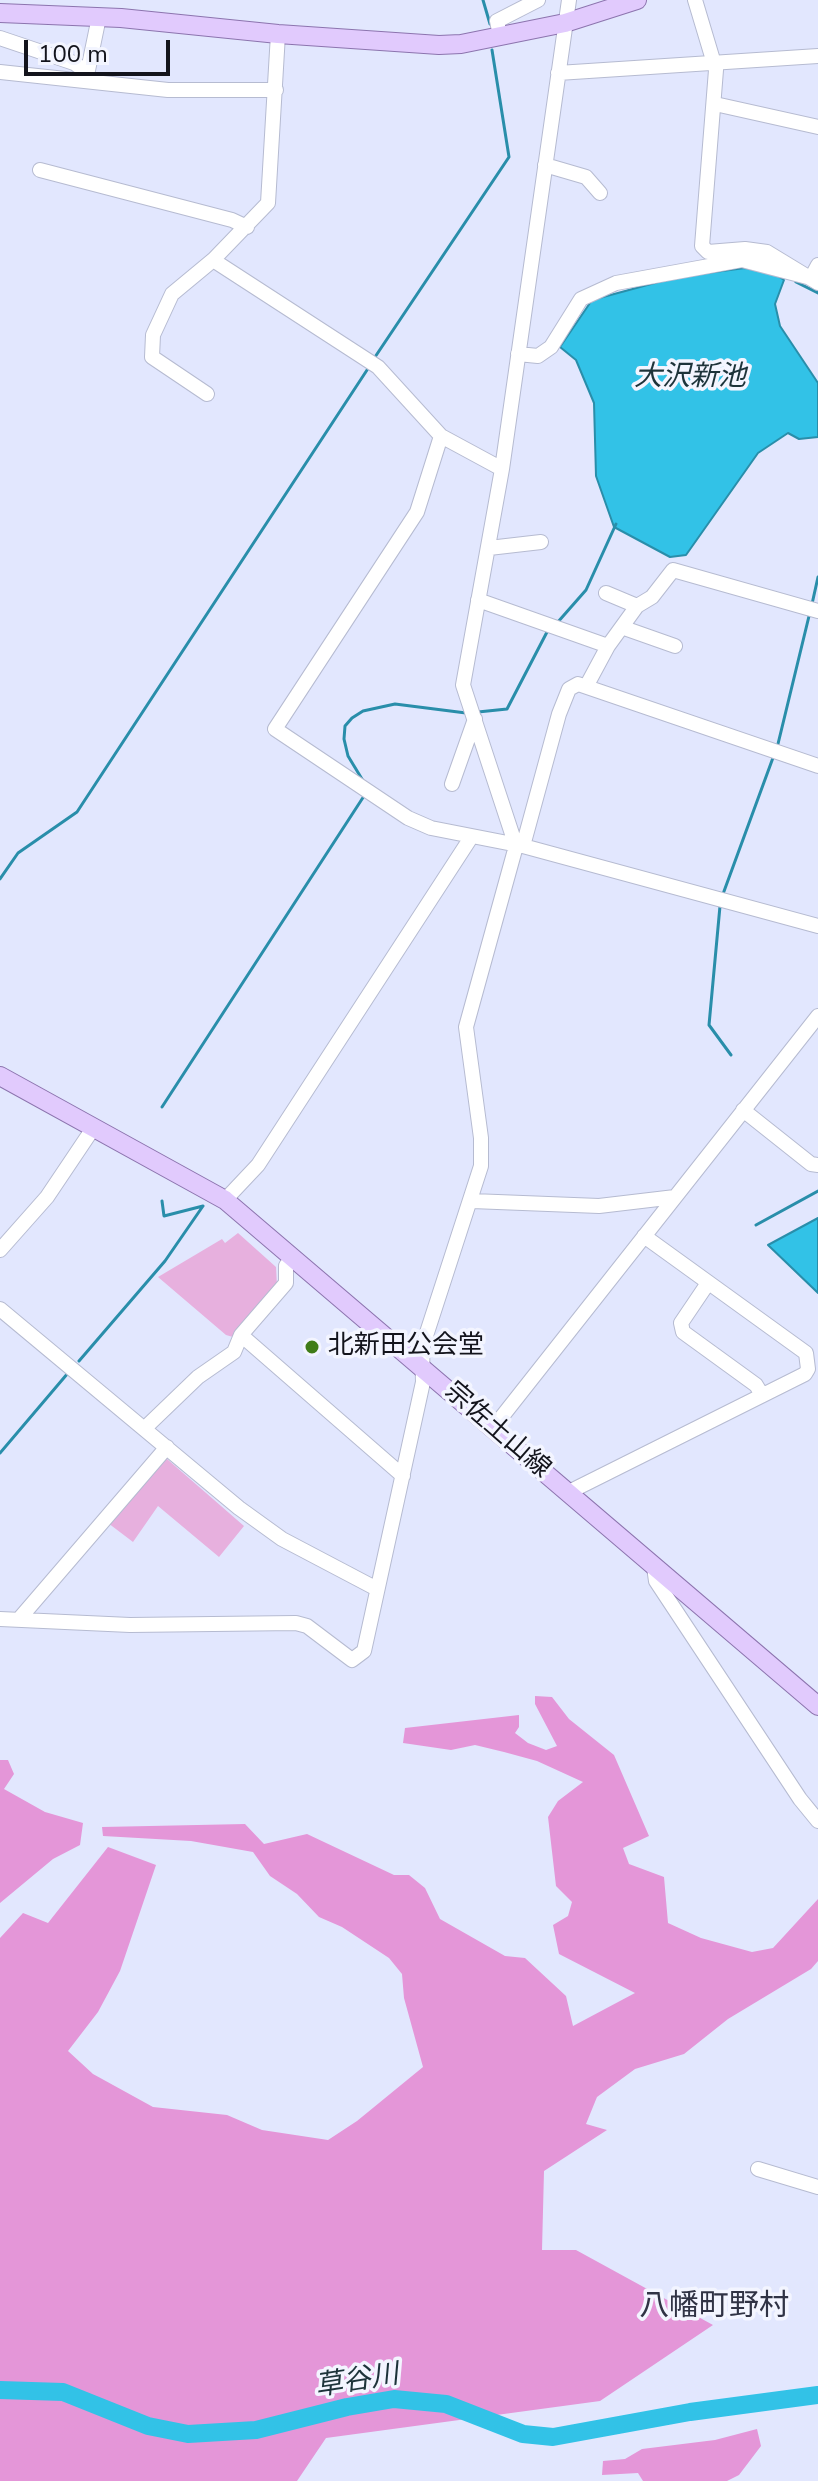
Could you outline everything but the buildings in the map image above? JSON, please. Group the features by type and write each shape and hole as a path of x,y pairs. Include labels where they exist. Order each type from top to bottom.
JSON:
{"main road":[{"path":"0,13 99,17 439,45 565,23 637,0"},
{"name":"宗佐土山線","path":"0,1076 225,1200 818,1706"}],"street":[{"path":"500,36 497,21 538,0"},
{"path":"520,846 463,685 502,469 569,0"},
{"path":"695,0 716,61 702,242 704,251 756,249 816,275"},
{"path":"87,76 99,17"},
{"path":"207,394 152,357 153,335 172,294 213,260 268,203 278,34"},
{"path":"0,38 74,63 87,76"},
{"path":"558,73 818,56"},
{"path":"0,72 87,76 168,90 276,90"},
{"path":"715,104 818,127"},
{"path":"545,165 586,177 600,193"},
{"path":"40,170 232,220 247,227"},
{"path":"213,260 378,367 441,436 502,469"},
{"path":"518,354 538,356 551,347 581,299 616,283 742,260 816,275"},
{"path":"441,436 417,512 275,729 408,818 470,839 520,846 818,926"},
{"path":"489,548 541,542"},
{"path":"587,685 608,646 637,606 652,597 673,570 818,611"},
{"path":"606,593 637,606"},
{"path":"478,600 608,646"},
{"path":"624,628 675,646"},
{"path":"0,1619 130,1625 296,1623 307,1626 352,1660 364,1651 423,1382 422,1348 472,1201 482,1151 466,1027 569,689 578,684 587,685 818,766"},
{"path":"452,784 475,719"},
{"path":"225,1200 258,1165 470,839"},
{"path":"493,1428 818,1016"},
{"path":"743,1110 811,1164 818,1165"},
{"path":"0,1250 47,1197 94,1127"},
{"path":"472,1201 599,1206 675,1197"},
{"path":"569,1492 805,1374 808,1356 644,1236"},
{"path":"146,1427 198,1377 234,1352 241,1335 286,1283 286,1266 292,1257"},
{"path":"708,1283 681,1323 683,1332 756,1385 762,1395"},
{"path":"0,1309 282,1539 377,1589"},
{"path":"241,1335 403,1476"},
{"path":"20,1618 167,1447"},
{"path":"654,1567 656,1581 800,1799 818,1821"},
{"path":"758,2169 818,2187"}],"shaded area":[{"path":"238,1233 276,1267 277,1286 233,1337 226,1335 158,1277 222,1239 225,1243"},
{"path":"162,1459 167,1459 244,1526 219,1557 158,1506 133,1542 108,1523"},
{"path":"535,1696 552,1697 569,1719 614,1755 649,1836 623,1848 629,1864 664,1877 668,1923 701,1938 752,1952 773,1948 818,1899 818,1961 811,1969 728,2019 684,2054 635,2069 597,2097 586,2124 607,2130 544,2171 542,2250 576,2250 713,2325 600,2401 326,2438 297,2481 0,2481 0,1938 23,1913 48,1923 108,1847 156,1865 120,1971 98,2012 68,2051 93,2074 153,2107 227,2115 262,2130 328,2140 357,2121 423,2067 404,1998 402,1974 389,1958 342,1927 319,1917 297,1894 270,1876 253,1852 191,1841 103,1836 102,1827 245,1824 264,1844 307,1834 394,1875 409,1875 425,1888 440,1919 505,1956 525,1958 566,1996 573,2026 635,1993 559,1954 553,1925 568,1916 572,1902 556,1886 548,1817 558,1801 583,1782 537,1761 475,1745 451,1750 403,1743 405,1728 519,1715 519,1727 515,1733 528,1743 546,1750 557,1746 535,1704"},
{"path":"0,1760 8,1760 14,1774 4,1789 45,1812 83,1823 80,1845 53,1859 0,1903"},
{"path":"757,2429 761,2446 739,2475 727,2481 643,2481 638,2473 602,2475 603,2461 625,2459 642,2449 715,2440"}],"water":[{"name":"大沢新池","path":"745,268 775,274 784,280 775,304 780,326 818,383 818,437 799,439 788,433 758,453 686,555 670,557 614,527 596,476 594,403 576,360 560,347 592,300 677,277"},
{"path":"818,1218 818,1293 768,1245"}],"waterway":[{"path":"483,0 490,24"},
{"path":"373,360 509,157 492,50"},
{"path":"796,282 818,293"},
{"path":"0,879 18,853 77,812 369,367"},
{"path":"557,623 586,590 616,524"},
{"path":"812,604 818,577"},
{"path":"777,748 810,612"},
{"path":"478,712 507,709 547,632"},
{"path":"365,784 348,756 344,739 345,726 352,718 363,711 395,704 466,713"},
{"path":"723,894 774,755"},
{"path":"162,1107 364,796"},
{"path":"720,906 709,1025 731,1055"},
{"path":"756,1225 818,1191"},
{"path":"79,1361 165,1261 203,1206 164,1216 162,1201"},
{"path":"0,1453 68,1373"},
{"name":"草谷川","path":"0,2390 63,2392 148,2426 188,2434 256,2430 347,2407 394,2399 446,2404 523,2434 553,2437 690,2412 818,2395"}],"place":[{"name":"北新田公会堂","path":"312,1347"}],"district":[{"name":"八幡町野村","path":"714,2308"}]}
